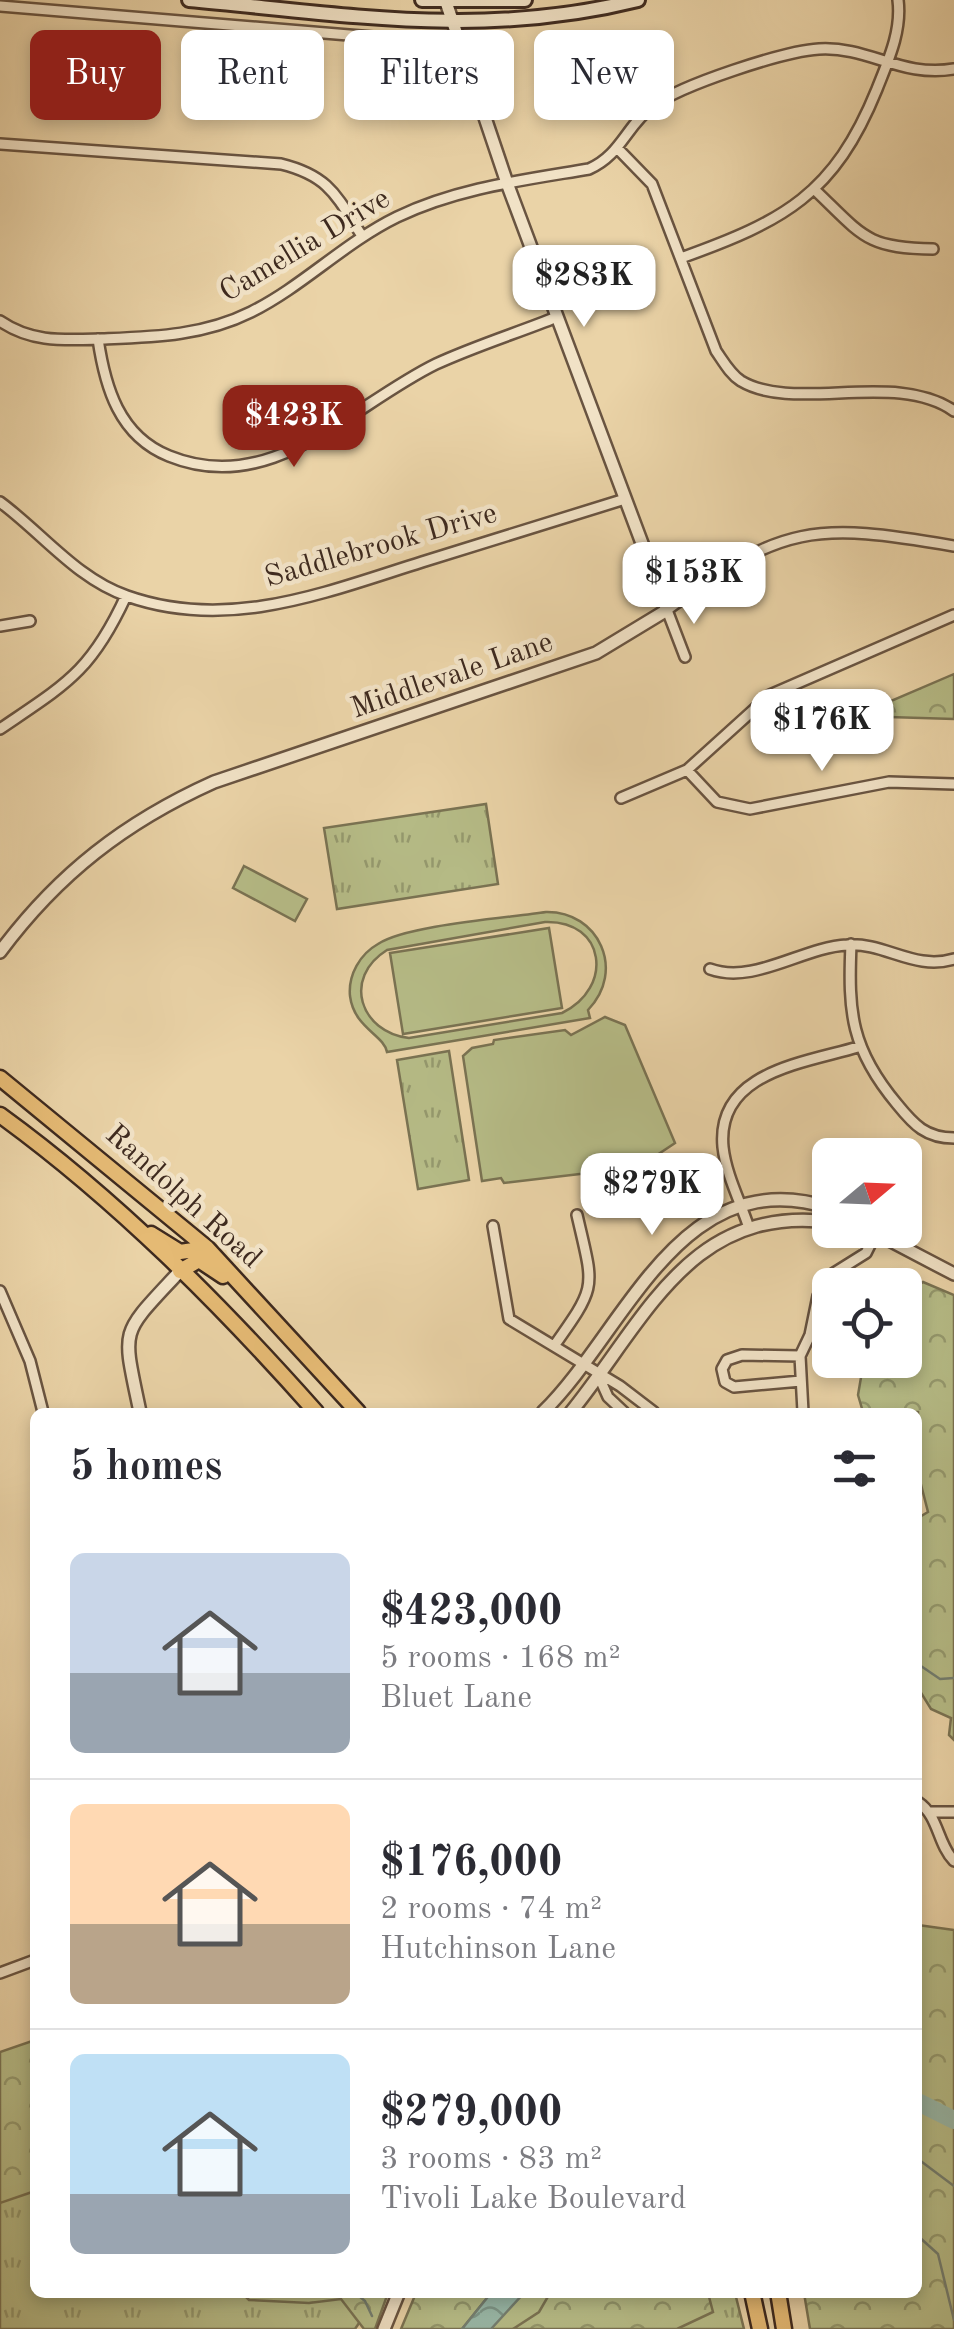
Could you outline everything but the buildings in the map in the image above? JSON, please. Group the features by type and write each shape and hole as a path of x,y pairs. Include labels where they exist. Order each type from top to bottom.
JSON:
{"main road":[{"path":"188,0 453,24 566,16 638,0"},
{"path":"422,0 525,0"},
{"name":"Randolph Road","path":"0,1078 207,1248 354,1408"},
{"name":"Randolph Road","path":"0,1115 117,1211 312,1408"},
{"path":"117,1211 180,1252 207,1248"},
{"path":"180,1271 196,1260 207,1263 262,1308"},
{"path":"753,2298 760,2329"},
{"path":"779,2298 784,2329"}],"street":[{"path":"681,258 766,224 816,191 859,134 888,62 897,30 898,0"},
{"path":"446,1 455,30"},
{"path":"0,6 344,35"},
{"name":"Camellia Drive","path":"0,321 33,338 98,339 170,336 225,323 276,298 362,236 431,202 507,183 589,170 620,150 638,120 655,104 768,58 825,48 916,72 954,69"},
{"path":"486,120 684,657"},
{"path":"0,144 282,164 308,170 330,186 362,236"},
{"path":"620,150 652,184 716,351 742,382 764,390 924,395 954,411"},
{"path":"816,191 866,240 894,248 933,249"},
{"path":"98,339 112,400 142,440 195,467 226,469 289,452 323,436 438,364 557,318"},
{"name":"Saddlebrook Drive","path":"0,502 79,570 126,596 205,612 273,606 625,499"},
{"name":"Middlevale Lane","path":"0,952 32,908 72,868 172,801 214,782 596,653 751,552 813,533 852,531 954,546"},
{"path":"0,729 54,694 84,668 105,641 126,596"},
{"path":"621,798 687,770 770,695 954,615"},
{"path":"0,626 30,621"},
{"path":"687,770 717,802 750,809 889,782 954,784"},
{"path":"851,944 848,1000 858,1047 873,1076 920,1131 954,1138"},
{"path":"710,969 723,974 746,972 851,944 922,964 954,959"},
{"path":"750,1228 723,1146 732,1102 762,1076 858,1047"},
{"path":"546,1408 670,1248 700,1225 742,1208 783,1201 812,1205"},
{"path":"554,1346 586,1301 590,1284 577,1216"},
{"path":"574,1408 681,1267 704,1248 750,1228 812,1221"},
{"path":"492,1226 508,1318 620,1386 649,1408"},
{"path":"804,1408 800,1356 824,1285 866,1254 868,1248"},
{"path":"904,1248 954,1274"},
{"path":"139,1408 127,1354 128,1334 180,1271"},
{"path":"0,1292 30,1360 42,1408"},
{"path":"800,1356 742,1354 726,1360 722,1370 726,1382 734,1387 801,1381"},
{"path":"599,1376 608,1397 620,1408"},
{"path":"922,1805 930,1812 943,1850 954,1861"},
{"path":"930,1812 954,1812"},
{"path":"0,1973 30,1962"},
{"path":"384,2329 397,2298"}],"green space":[{"path":"954,674 954,719 856,716"},
{"path":"486,804 498,884 337,909 324,828"},
{"path":"244,866 307,899 295,921 233,888"},
{"path":"546,912 580,921 601,946 605,978 588,1010 590,1018 387,1052 357,1016 350,996 353,973 361,959 378,944 434,927","holes":["545,922 565,924 591,943 596,973 579,1002 562,1013 409,1038 379,1026 363,1002 365,975 387,950"]},
{"path":"549,928 562,1008 403,1034 390,953"},
{"path":"605,1017 625,1025 675,1143 639,1167 504,1183 501,1178 482,1181 463,1056 472,1048 493,1044 494,1040 565,1030 571,1035"},
{"path":"449,1051 469,1180 418,1189 397,1060"},
{"path":"922,1283 954,1295 954,1740 949,1735 951,1718 931,1709 922,1694 922,1516 928,1512 922,1489 922,1408 862,1408 858,1395 861,1378 922,1378"},
{"path":"922,1926 954,1930 954,2329 810,2329 805,2298 922,2298"},
{"path":"30,2042 30,2193 0,2203 0,2052"},
{"path":"30,2050 30,2298 376,2298 355,2329 0,2329 0,2061"},
{"path":"386,2298 375,2329 364,2329 341,2299 309,2303 249,2300"},
{"path":"414,2298 487,2298 462,2329 401,2329"},
{"path":"434,2298 736,2298 744,2329 476,2329"},
{"path":"547,2298 709,2298 713,2312 677,2329 513,2329 539,2312"}],"water":[{"path":"487,2298 519,2298 491,2329 462,2329"}],"waterway":[{"path":"922,1667 940,1679 954,1678"},
{"path":"922,2104 954,2120"},
{"path":"922,2162 954,2186"},
{"path":"922,2240 938,2254 954,2320"},
{"path":"361,2298 372,2316"}]}
